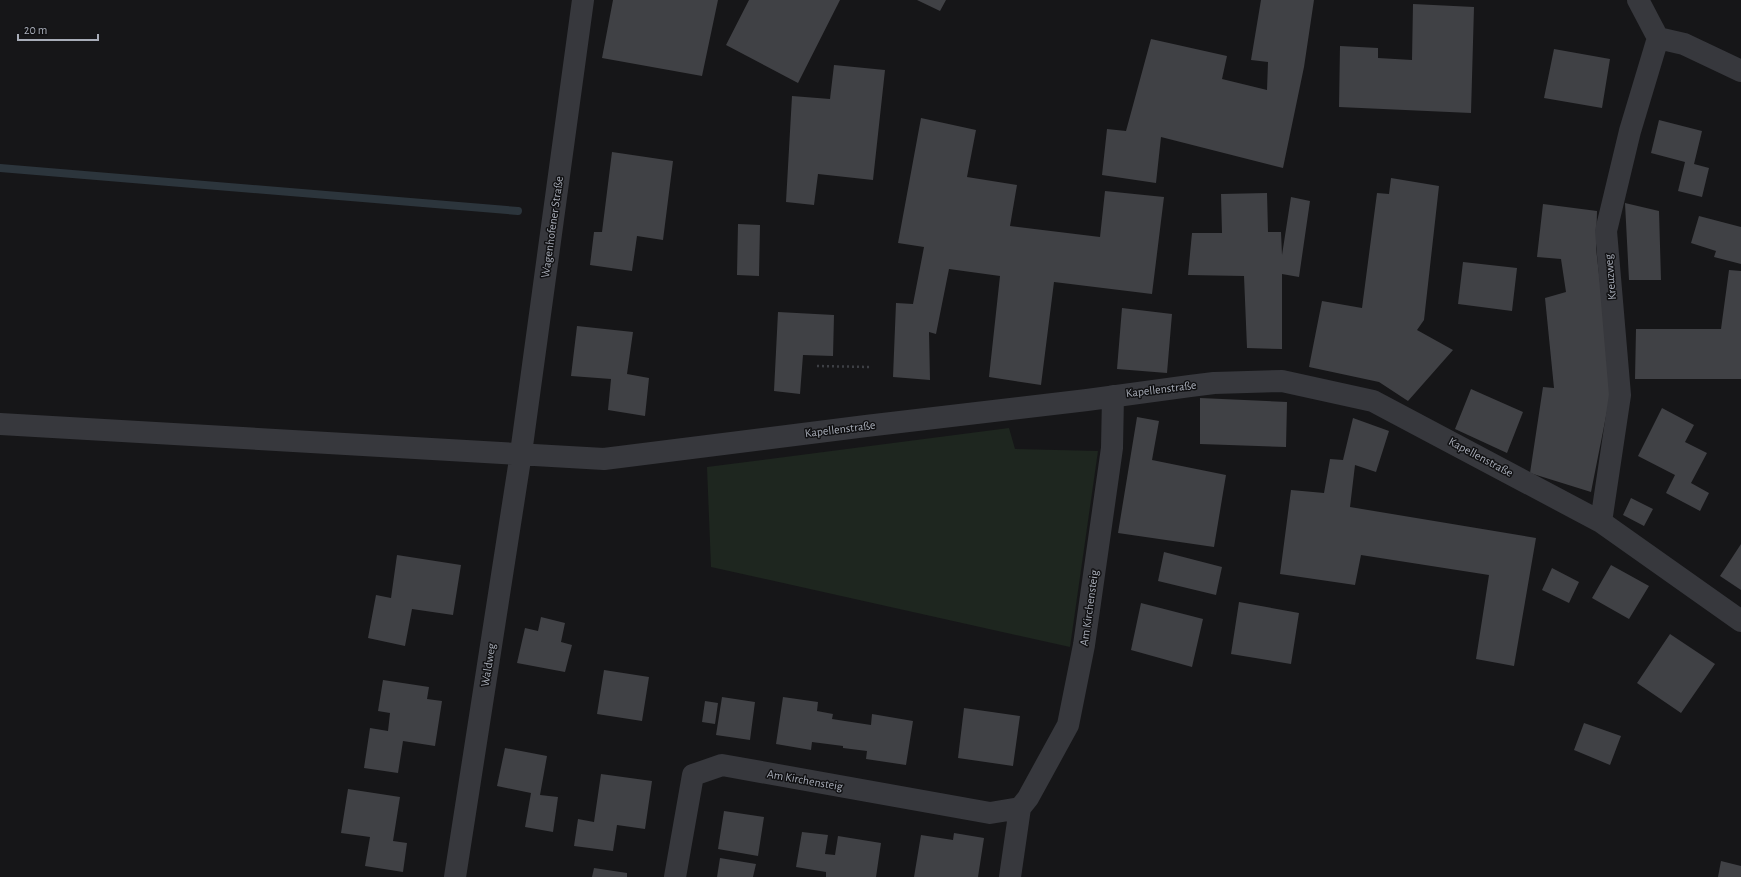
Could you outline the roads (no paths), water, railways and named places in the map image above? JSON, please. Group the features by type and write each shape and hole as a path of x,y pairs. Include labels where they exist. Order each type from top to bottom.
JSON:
{"street":[{"name":"Wagenhofener Straße","path":"522,453 583,0"},
{"path":"1638,0 1658,38 1684,44 1741,71"},
{"name":"Kreuzweg","path":"1601,522 1620,395 1606,231 1630,131 1658,38"},
{"name":"Kapellenstraße","path":"0,424 522,453 604,459 1214,383 1282,381 1373,401 1601,522 1741,621"},
{"name":"Am Kirchensteig","path":"1010,877 1020,808 1028,798 1068,725 1084,645 1112,448 1113,396"},
{"name":"Waldweg","path":"455,877 522,453"},
{"name":"Am Kirchensteig","path":"675,877 693,775 722,765 990,813 1020,808"}],"waterway":[{"path":"0,168 518,211"}]}
